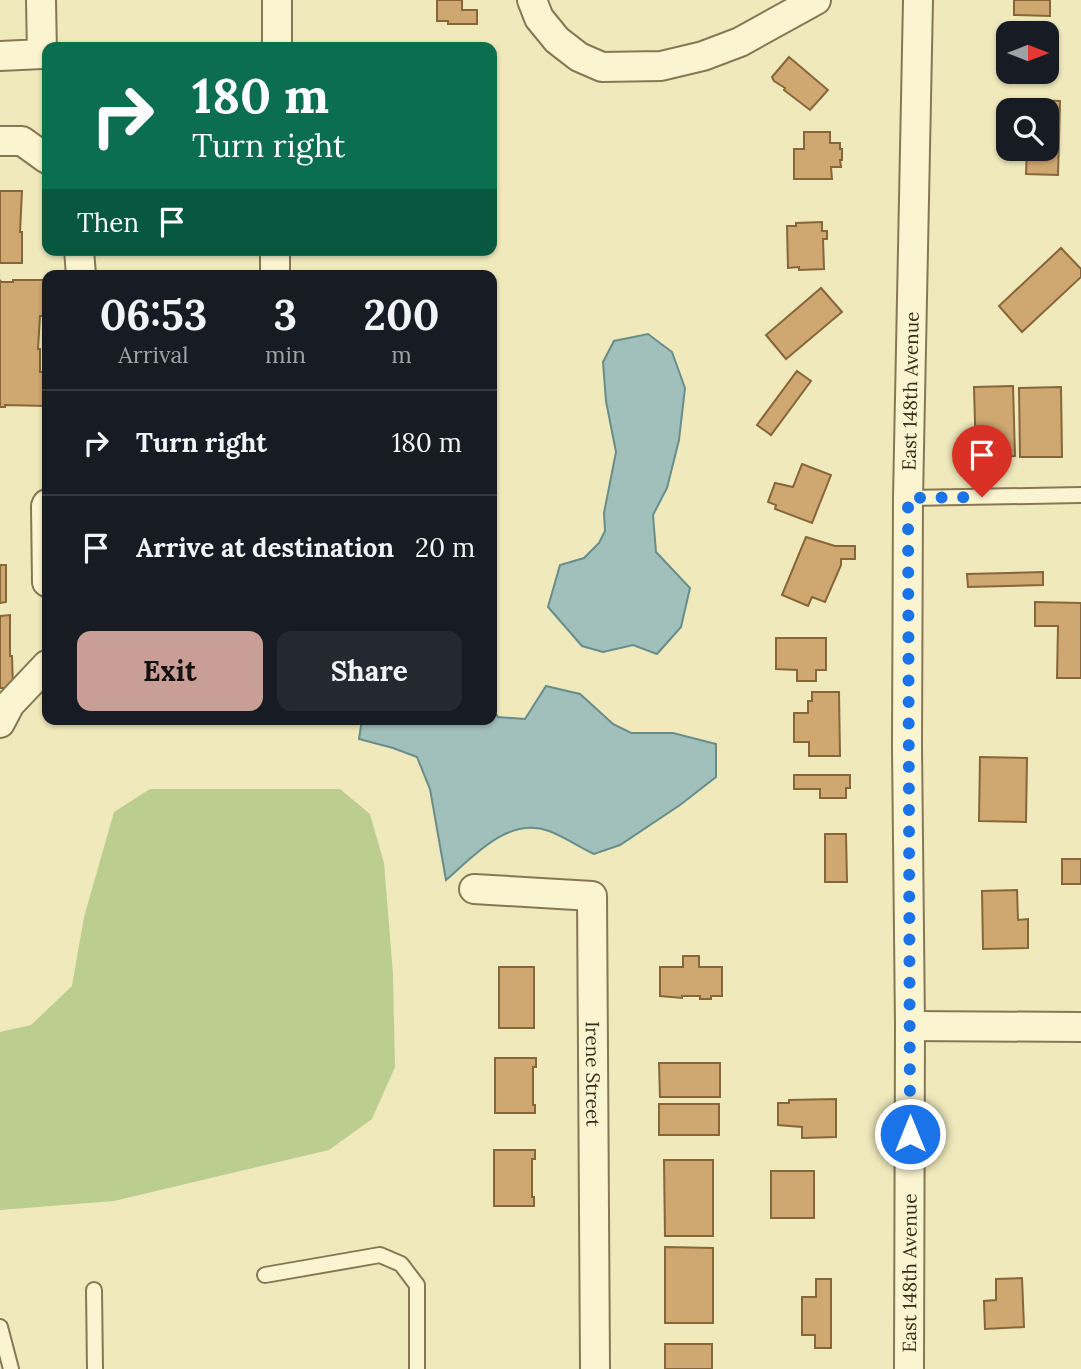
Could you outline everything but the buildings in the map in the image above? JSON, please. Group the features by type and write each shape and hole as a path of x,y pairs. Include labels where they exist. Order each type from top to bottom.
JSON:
{"street":[{"path":"0,56 42,54 41,0"},
{"path":"276,42 277,0"},
{"path":"532,0 540,18 557,40 579,57 602,67 661,66 703,56 740,43 816,0"},
{"name":"East 148th Avenue","path":"909,1369 908,498 918,0"},
{"path":"0,141 22,141 42,155"},
{"path":"0,723 9,704 42,670"},
{"name":"Irene Street","path":"474,889 592,896 595,1369"},
{"path":"910,1026 1081,1027"}],"lane":[{"path":"908,498 1081,495"},
{"path":"265,1275 380,1255 401,1264 417,1285 417,1369"},
{"path":"94,1290 95,1369"},
{"path":"0,1327 11,1369"}],"green space":[{"path":"150,789 340,789 370,814 384,863 393,974 395,1067 372,1119 329,1150 114,1201 0,1210 0,1032 31,1025 72,986 84,917 114,812"}],"water":[{"path":"648,334 672,352 685,388 679,440 667,488 653,515 656,552 690,588 681,627 657,654 633,645 603,652 582,646 548,607 560,565 584,558 599,543 605,531 604,513 616,452 606,401 603,362 614,341"},
{"path":"546,686 580,694 613,724 631,733 673,733 716,744 716,777 620,845 594,854 549,831 520,829 493,841 446,880 430,789 417,757 359,739 361,725 497,725 497,716 525,719"}],"route":[{"path":"910,1134 908,498 982,497"}]}
